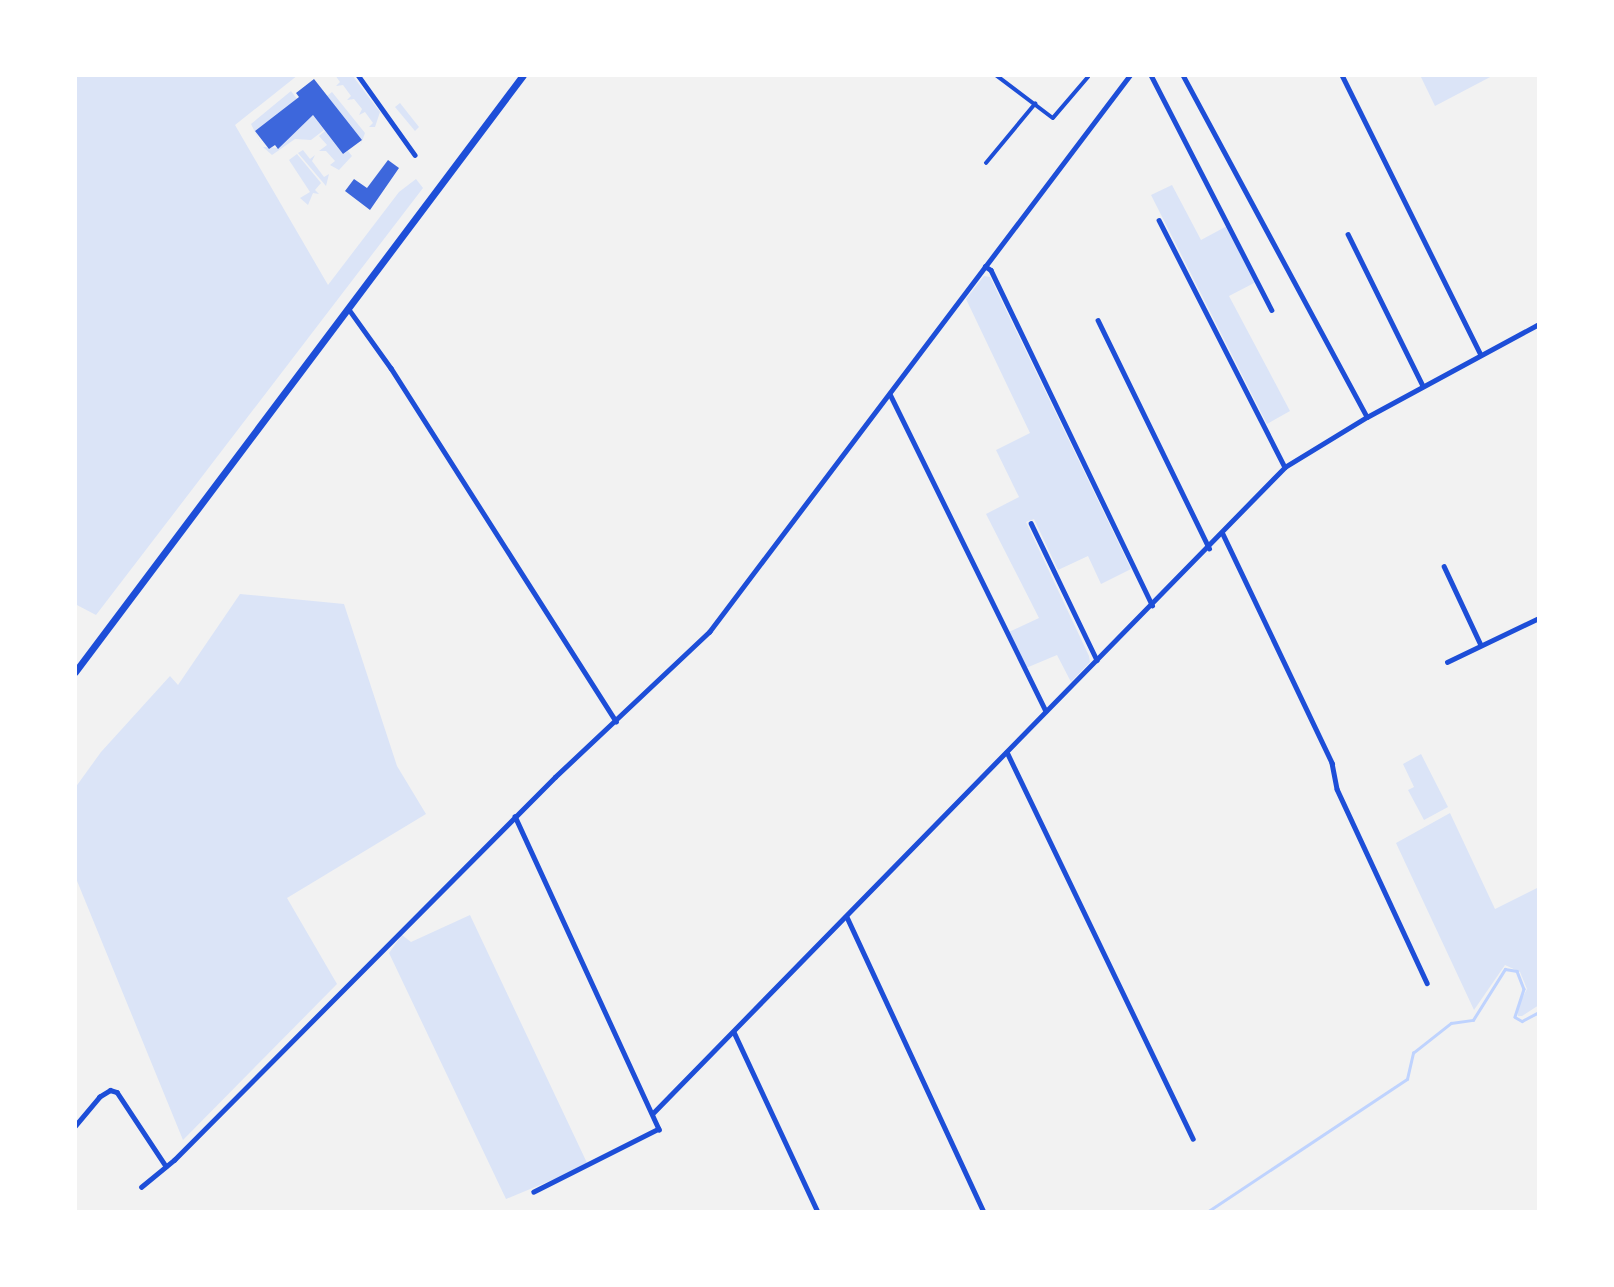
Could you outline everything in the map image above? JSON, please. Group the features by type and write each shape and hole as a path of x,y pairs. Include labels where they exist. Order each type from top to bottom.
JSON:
{"main road":[{"path":"75,672 523,75"}],"street":[{"path":"358,75 415,155"},
{"path":"996,75 1054,118 1088,77"},
{"path":"141,1187 166,1166 515,816 709,632 1130,75"},
{"path":"1151,75 1272,310"},
{"path":"1183,75 1367,417"},
{"path":"1342,75 1481,354"},
{"path":"986,163 1035,104"},
{"path":"1159,220 1285,467"},
{"path":"1348,234 1423,386"},
{"path":"985,266 991,270 1152,605"},
{"path":"348,308 391,368 616,721"},
{"path":"1098,320 1209,548"},
{"path":"652,1114 1223,534 1285,467 1367,417 1539,324"},
{"path":"890,394 1046,711"},
{"path":"1031,523 1097,660"},
{"path":"1223,534 1332,763 1336,789 1427,982"},
{"path":"1444,566 1481,645"},
{"path":"1447,662 1539,618"},
{"path":"1007,752 1193,1139"},
{"path":"515,816 659,1129 651,1137 534,1192"},
{"path":"847,916 984,1212"},
{"path":"734,1032 818,1212"},
{"path":"75,1126 99,1097 110,1090 117,1092 166,1166"}],"shaded area":[{"path":"75,75 298,75 235,125 328,285 399,192 416,179 423,188 96,615 75,604"},
{"path":"335,75 352,75 380,112 375,127 369,127 373,123 365,112 359,115 362,109 354,99 347,100 351,96 343,85 336,86 340,82"},
{"path":"1420,75 1494,75 1435,106"},
{"path":"291,91 297,99 255,131 261,144 251,124"},
{"path":"332,92 365,133 360,147 362,140 327,96"},
{"path":"400,103 419,127 415,131 395,107"},
{"path":"313,115 324,130 311,140 295,139 272,155 263,147 278,148"},
{"path":"325,131 343,154 348,151 352,156 339,170 330,165 335,161 326,151 319,151 327,145 319,136"},
{"path":"303,150 310,159 315,155 312,161 324,177 329,174 326,186 298,153"},
{"path":"297,154 321,183 315,190 319,194 313,193 308,205 300,198 310,192 289,160"},
{"path":"1172,185 1201,240 1227,226 1256,282 1229,296 1290,411 1267,424 1151,195"},
{"path":"984,276 990,277 1131,569 1101,584 1088,556 1058,570 1034,519 1026,522 1089,656 1090,662 1071,682 1057,655 1026,668 1009,632 1039,618 986,514 1019,497 996,450 1030,433 966,299"},
{"path":"240,594 344,604 397,766 426,814 287,898 337,984 183,1140 75,876 75,788 101,752 170,676 178,685"},
{"path":"1421,754 1448,807 1424,820 1408,790 1414,787 1403,764"},
{"path":"1450,813 1495,909 1539,887 1539,1005 1522,1016 1518,1016 1517,1008 1527,989 1520,972 1505,965 1474,1010 1396,843"},
{"path":"470,915 588,1165 506,1199 389,953 402,935 411,942"}],"building":[{"path":"314,79 362,140 343,154 313,115 278,149 275,145 269,149 255,131 299,97 296,93"},
{"path":"388,160 399,168 370,210 345,191 354,179 367,188"}],"waterway":[{"path":"1207,1212 1407,1079 1413,1053 1451,1023 1473,1020 1505,969 1517,971 1524,989 1515,1017 1522,1021 1539,1012"}]}
